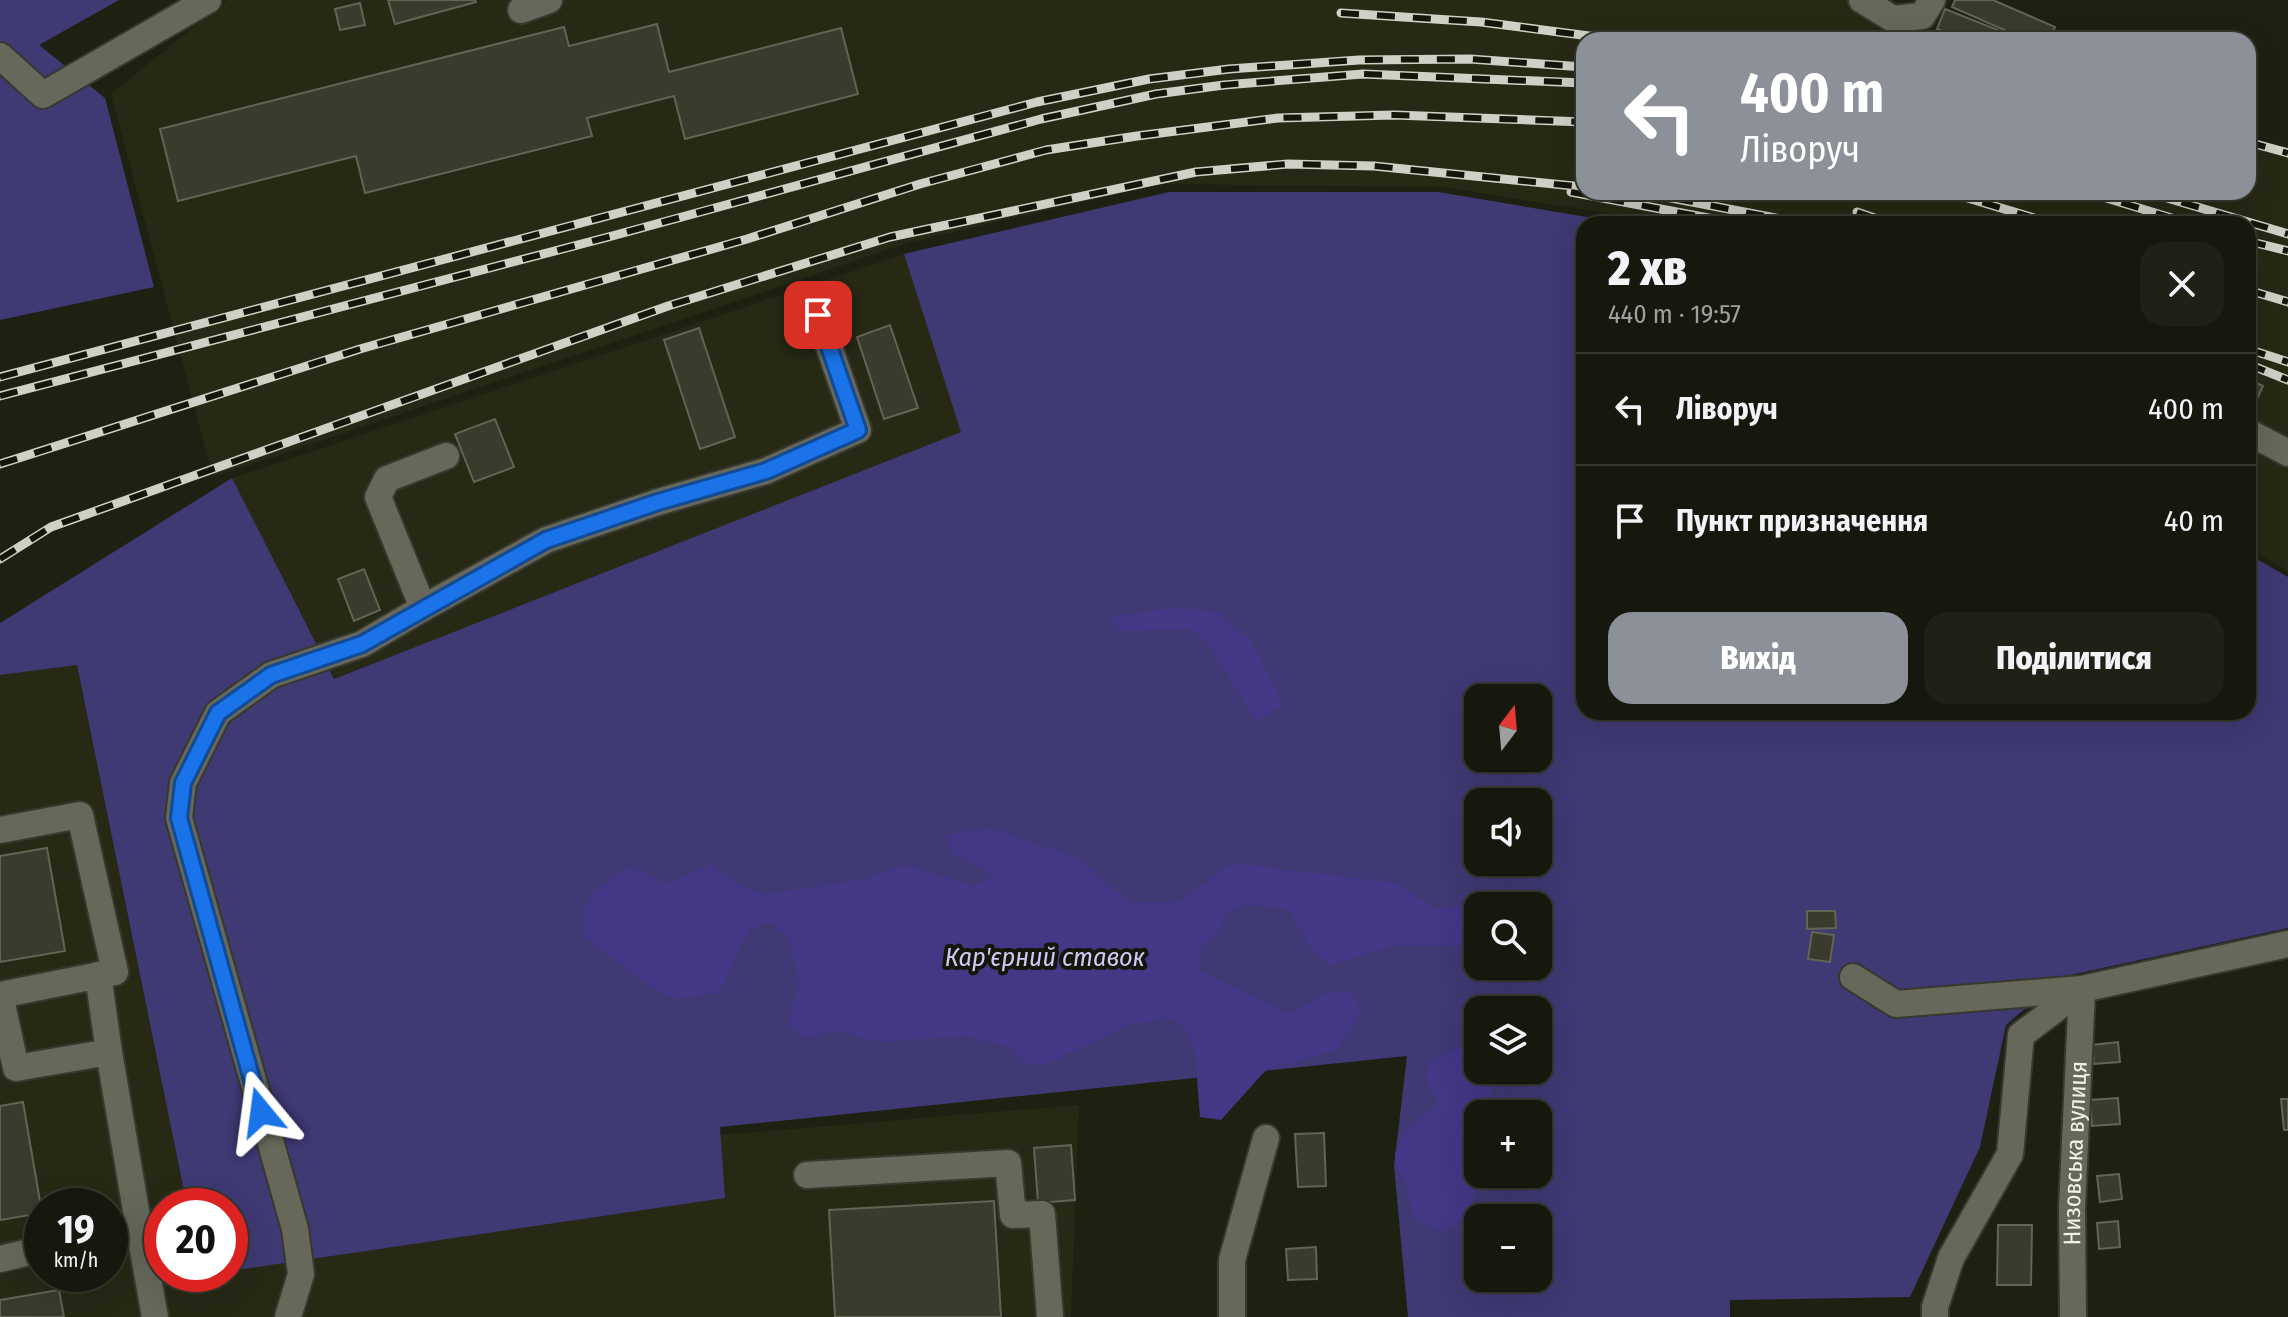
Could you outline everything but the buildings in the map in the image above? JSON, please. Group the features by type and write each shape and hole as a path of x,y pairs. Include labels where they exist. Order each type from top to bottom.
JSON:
{"street":[{"path":"0,56 43,95 208,0"},
{"path":"521,10 549,0"},
{"path":"1862,0 1893,19 1922,16 1932,0"},
{"path":"288,1317 301,1274 295,1229 179,818 183,783 218,713 271,675 362,644 546,540 658,502 766,471 858,430 818,315"},
{"path":"2256,436 2288,453"},
{"path":"423,608 378,497 387,479 446,456"},
{"path":"0,830 80,815 115,972 0,995 16,1068 109,1052"},
{"path":"1853,977 1896,1004 2082,989 2288,944"},
{"path":"98,975 155,1317"},
{"path":"1935,1317 1935,1307 1951,1258 2010,1154 2021,1035 2082,989"},
{"name":"Низовська вулиця","path":"2073,1317 2072,1208 2082,989"},
{"path":"1232,1317 1232,1260 1266,1138"},
{"path":"807,1175 1008,1163 1013,1215 1042,1214 1050,1317"},
{"path":"128,1231 139,1228"},
{"path":"0,1259 24,1253"}],"shaded area":[{"path":"0,0 119,0 39,45 105,98 154,287 0,320"},
{"path":"227,0 1892,0 1898,4 1901,32 1576,32 1576,200 2256,200 2256,147 2288,157 2288,571 2256,552 2256,216 1626,216 1442,187 1160,184 911,242 213,477 111,94"},
{"path":"1169,192 1438,192 1581,216 1576,216 1576,720 2256,720 2256,559 2288,577 2288,928 2061,977 2006,1025 1980,1147 1910,1297 1730,1300 1730,1317 1408,1317 1394,1166 1407,1056 720,1127 725,1198 248,1268 248,1188 183,1188 77,665 0,675 0,623 232,478 334,679 961,432 904,254"},
{"path":"904,254 962,432 334,679 232,478"},
{"path":"77,665 183,1188 144,1188 144,1292 248,1292 248,1268 724,1198 719,1135 1079,1105 1071,1317 0,1317 0,675"}],"water":[{"path":"1180,607 1220,613 1252,642 1283,704 1257,722 1205,640 1191,629 1120,631 1111,616"},
{"name":"Кар'єрний ставок","path":"989,828 1078,858 1131,903 1179,901 1234,863 1397,883 1434,908 1464,907 1464,945 1392,946 1331,966 1312,950 1289,910 1248,905 1228,911 1219,931 1201,947 1200,970 1289,1014 1329,992 1352,991 1361,1011 1337,1050 1266,1070 1221,1120 1200,1117 1195,1053 1187,1030 1169,1018 1128,1025 1045,1065 1024,1064 1010,1047 966,1036 880,1042 837,1031 805,1038 789,1022 799,981 789,938 771,922 749,930 719,993 676,999 656,991 586,938 584,913 591,896 625,868 646,872 664,885 712,864 743,888 765,894 861,880 906,865 974,886 994,875 955,854 944,835"},
{"path":"1464,1046 1464,1084 1489,1084 1491,1091 1491,1100 1464,1100 1464,1188 1477,1188 1471,1204 1464,1204 1463,1217 1457,1224 1443,1230 1414,1218 1406,1184 1395,1164 1395,1153 1406,1130 1436,1105 1427,1073 1428,1067 1438,1058"}],"railway":[{"path":"1341,13 1481,22 1576,34"},
{"path":"0,377 1037,102 1149,79 1229,69 1359,60 1470,59 1576,66"},
{"path":"0,396 612,236 1041,119 1156,94 1224,85 1363,74 1576,83"},
{"path":"0,464 360,349 747,239 920,184 1046,150 1278,118 1394,115 1576,122"},
{"path":"2256,144 2288,153"},
{"path":"0,559 51,527 668,306 890,237 1196,172 1288,164 1374,166 1576,186"},
{"path":"1571,192 1576,193"},
{"path":"1613,200 1698,216"},
{"path":"1682,200 1765,216"},
{"path":"1974,200 2028,216"},
{"path":"2113,200 2165,216"},
{"path":"2174,200 2228,216"},
{"path":"1857,212 1869,216"},
{"path":"2256,224 2288,234"},
{"path":"2256,243 2288,251"},
{"path":"2256,292 2288,302"},
{"path":"2256,352 2288,362"},
{"path":"2256,367 2288,380"}],"route":[{"path":"261,1112 179,818 183,783 218,713 271,675 362,644 546,540 658,502 766,471 858,430 818,315"}]}
